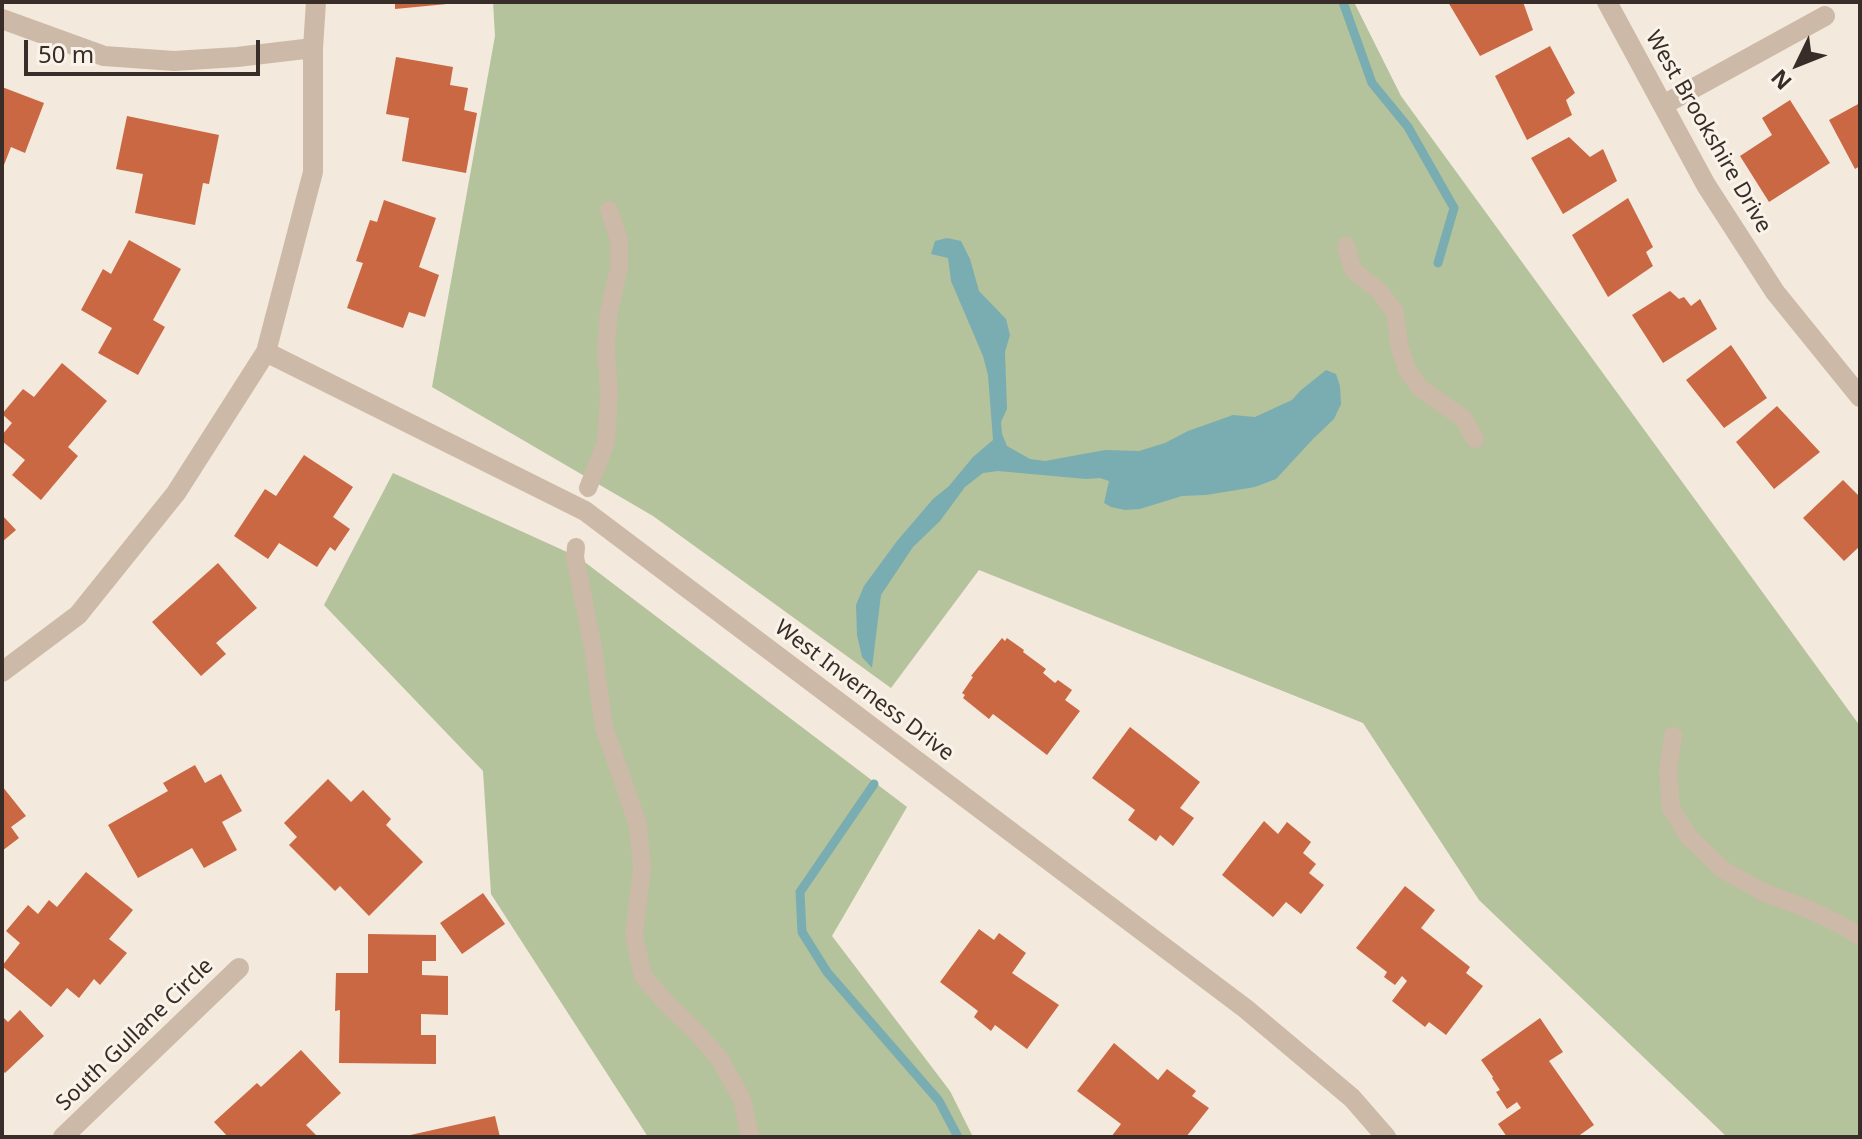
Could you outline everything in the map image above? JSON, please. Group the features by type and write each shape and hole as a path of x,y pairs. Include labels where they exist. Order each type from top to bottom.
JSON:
{"street":[{"path":"2,672 78,615 176,493 266,352 313,172 316,2"},
{"name":"West Brookshire Drive","path":"1607,2 1706,185 1775,292 1860,397"},
{"path":"1663,105 1825,16"},
{"path":"2,19 104,56 174,61 313,48"},
{"name":"West Inverness Drive","path":"266,352 585,511 1246,1009 1352,1098 1386,1137"},
{"name":"South Gullane Circle","path":"63,1137 239,968"}],"lane":[{"path":"588,488 606,442 609,397 606,348 609,311 619,268 619,240 609,210"},
{"path":"1346,246 1353,270 1379,291 1395,312 1399,344 1407,370 1420,388 1463,418 1475,439"},
{"path":"576,547 575,557 593,648 604,727 638,825 642,868 634,936 643,976 719,1058 742,1099 750,1137"},
{"path":"1673,736 1668,771 1671,808 1688,836 1722,869 1761,891 1823,916 1860,937"}],"green space":[{"path":"493,2 1354,2 1401,96 1860,726 1860,1137 1727,1137 1479,900 1363,723 979,570 891,688 653,516 432,387 495,36"},
{"path":"393,473 578,557 907,807 832,936 950,1091 973,1137 648,1137 491,894 483,771 324,605"}],"water":[{"path":"947,238 961,241 979,291 1006,319 1010,335 1005,352 1007,409 1001,422 1002,434 1007,446 1030,459 1045,461 1105,450 1139,451 1233,415 1255,417 1292,400 1326,370 1336,374 1341,404 1334,419 1276,479 1255,487 1182,496 1140,509 1125,510 1104,503 1109,481 1100,478 998,471 983,473 965,487 940,521 913,547 881,595 872,668 862,657 857,635 856,605 864,586 933,499 993,440 988,375 983,356 951,281 948,258 931,254 935,241"}],"building":[{"path":"395,2 447,2 447,4 395,9"},
{"path":"1448,2 1523,2 1533,30 1480,56"},
{"path":"1550,46 1575,93 1566,100 1572,115 1527,140 1495,76"},
{"path":"396,57 453,67 450,85 468,88 464,110 477,113 466,173 402,161 409,118 386,114"},
{"path":"2,87 44,103 25,153 11,147 2,170"},
{"path":"1790,100 1830,163 1769,202 1740,156 1772,135 1762,118"},
{"path":"1860,103 1860,166 1855,169 1829,120"},
{"path":"127,116 219,135 209,184 203,183 195,225 135,213 143,174 116,169"},
{"path":"1569,137 1590,157 1603,149 1617,181 1563,214 1531,158"},
{"path":"1628,198 1653,247 1646,252 1653,266 1608,297 1572,235"},
{"path":"384,200 436,218 419,267 439,275 425,317 409,312 403,328 347,308 363,263 356,261 370,220 377,222"},
{"path":"129,240 181,269 153,320 165,327 138,375 98,353 112,328 81,310 103,269 111,274"},
{"path":"1670,291 1679,299 1684,297 1691,306 1700,299 1717,329 1663,363 1632,315"},
{"path":"1731,345 1767,398 1724,428 1686,380"},
{"path":"62,363 107,401 68,447 78,456 41,500 12,475 25,460 2,441 2,435 12,423 2,414 23,389 34,397"},
{"path":"1777,406 1820,452 1774,489 1736,442"},
{"path":"304,455 353,487 333,517 350,529 335,551 330,547 317,567 279,543 268,559 234,536 265,489 276,496"},
{"path":"1843,480 1860,497 1860,546 1844,561 1803,518"},
{"path":"2,515 16,530 2,542"},
{"path":"218,563 257,608 216,643 226,654 201,676 152,622"},
{"path":"1002,638 1024,650 1046,669 1043,673 1055,683 1058,680 1072,690 1065,700 1080,711 1047,755 993,714 989,719 963,698 965,695 962,693 971,676"},
{"path":"1130,727 1200,782 1180,808 1194,818 1173,846 1160,835 1156,841 1128,820 1135,810 1092,778"},
{"path":"195,765 205,783 221,774 242,811 222,822 237,850 204,868 192,848 138,878 108,825 168,791 163,783"},
{"path":"328,779 351,802 363,790 391,819 386,825 423,862 369,916 340,886 335,891 289,845 297,837 284,823"},
{"path":"2,786 26,816 11,827 19,838 2,851"},
{"path":"1264,821 1278,834 1287,822 1311,842 1303,853 1316,864 1309,873 1324,885 1301,914 1286,902 1273,917 1222,875"},
{"path":"86,872 133,910 109,939 127,953 100,985 94,979 79,998 67,988 51,1007 2,966 20,943 6,931 28,905 38,914 49,900 57,907"},
{"path":"1405,886 1435,910 1421,928 1470,967 1466,973 1483,986 1446,1035 1429,1022 1425,1027 1392,1001 1407,981 1402,976 1395,985 1384,977 1387,972 1356,948"},
{"path":"483,893 505,924 462,954 440,923"},
{"path":"979,929 994,940 999,933 1026,953 1012,973 1059,1005 1027,1049 995,1025 991,1031 974,1017 978,1011 940,982"},
{"path":"368,934 436,935 436,961 422,961 422,975 448,976 448,1015 421,1014 421,1035 436,1035 436,1064 339,1063 340,1010 335,1011 336,973 368,973"},
{"path":"20,1010 44,1036 5,1073 2,1070 2,1016 8,1022"},
{"path":"1540,1018 1563,1052 1549,1061 1594,1125 1577,1137 1507,1137 1498,1124 1521,1108 1517,1102 1507,1109 1496,1092 1500,1090 1481,1060"},
{"path":"1114,1043 1158,1080 1167,1069 1196,1091 1192,1096 1209,1108 1186,1137 1111,1137 1121,1124 1077,1091"},
{"path":"301,1050 341,1093 306,1125 318,1137 228,1137 214,1122 257,1083 261,1087"},
{"path":"495,1116 500,1137 406,1137 406,1136"}],"waterway":[{"path":"1343,2 1372,83 1408,127 1454,208 1438,263"},
{"path":"874,784 800,892 802,932 827,972 939,1101 958,1137"}]}
